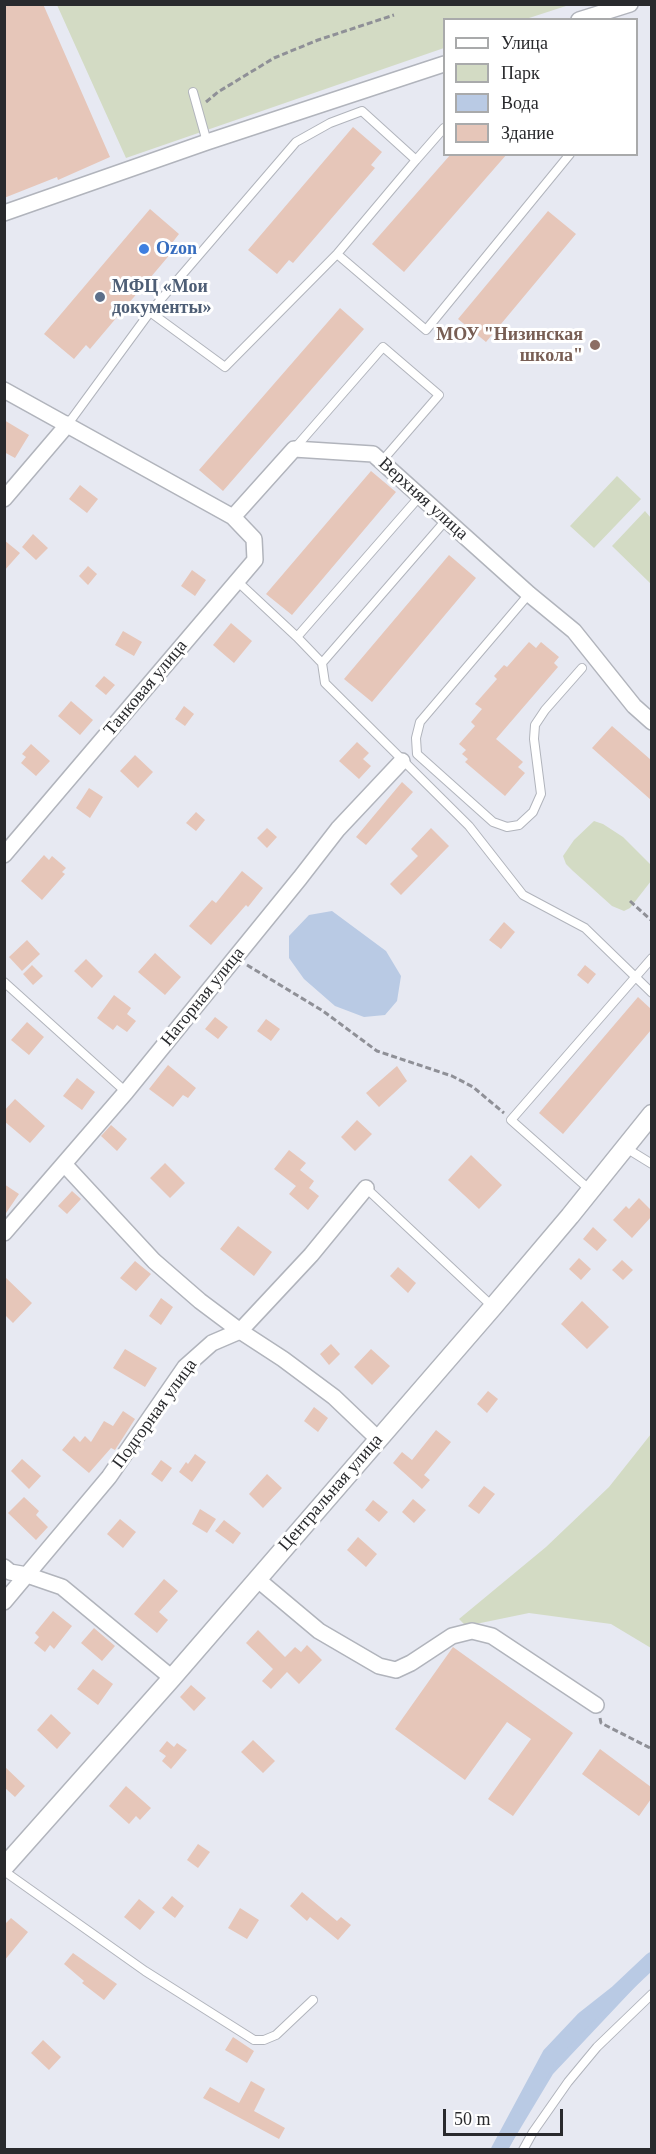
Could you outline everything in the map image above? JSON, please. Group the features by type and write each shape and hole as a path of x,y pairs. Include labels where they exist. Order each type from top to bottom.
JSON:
{"street":[{"path":"585,18 630,4"},
{"path":"4,213 207,142 443,64"},
{"path":"4,390 233,517 294,449"},
{"path":"4,499 68,424"},
{"name":"Верхняя улица","path":"294,449 373,454 529,594 574,631 634,706 651,722"},
{"name":"Танковая улица","path":"4,855 255,560 254,539 233,517"},
{"name":"Нагорная улица","path":"4,1233 126,1092 338,828 402,761"},
{"name":"Центральная улица","path":"4,1869 493,1307 651,1114"},
{"path":"65,1165 154,1261 200,1301 334,1397 378,1438"},
{"name":"Подгорная улица","path":"4,1602 108,1477 185,1367 212,1342 240,1331 311,1255 366,1188"},
{"path":"4,1567 10,1572 27,1575 62,1587 172,1678"},
{"path":"257,1579 319,1631 379,1666 396,1670 411,1663 452,1636 471,1631 492,1636 596,1705"}],"lane":[{"path":"193,92 207,142"},
{"path":"68,424 150,312 296,142 330,123 362,111 417,160"},
{"path":"150,312 225,367 337,254 443,129"},
{"path":"337,254 426,330 568,156"},
{"path":"294,449 383,347 439,395 382,461"},
{"path":"297,637 421,495"},
{"path":"322,663 446,520"},
{"path":"237,581 322,663 325,683 469,826 523,895 585,928 651,993"},
{"path":"529,594 420,722 416,738 417,754 493,822 507,827 519,825 533,812 540,794 534,739 535,726 544,710 582,668"},
{"path":"590,1190 511,1120 651,958"},
{"path":"4,982 126,1092"},
{"path":"625,1147 651,1164"},
{"path":"366,1188 493,1307"},
{"path":"4,1869 145,1971 254,2040 264,2040 276,2035 313,2000"},
{"path":"523,2150 562,2091 597,2047 651,1994"}],"path":[{"path":"198,110 218,92 274,58 318,40 394,15"},
{"path":"630,901 651,921"},
{"path":"235,958 323,1011 377,1051 452,1077 473,1087 511,1120"},
{"path":"596,1705 601,1723 651,1749"}],"green space":[{"path":"57,5 569,5 529,18 443,18 443,48 126,158"},
{"path":"617,476 641,499 594,548 570,526"},
{"path":"645,511 651,518 651,584 612,546"},
{"path":"594,821 623,837 651,865 651,881 630,908 624,911 612,906 573,871 566,864 563,856 574,840"},
{"path":"651,1434 651,1648 611,1624 529,1613 466,1626 459,1619 546,1547 609,1487"}],"water":[{"path":"332,911 386,951 401,976 397,1001 385,1015 364,1017 335,1006 304,979 289,958 289,936 309,915"},
{"path":"651,1957 651,1970 553,2074 508,2149 498,2149 562,2045 611,2000 629,1978"}],"building":[{"path":"4,4 43,4 110,157 58,180 57,177 4,198"},
{"path":"353,127 382,152 371,165 375,168 293,263 289,260 277,274 248,250"},
{"path":"449,156 505,156 404,272 372,244"},
{"path":"150,209 179,234 168,248 172,252 90,349 86,345 74,359 44,334"},
{"path":"548,211 576,234 486,342 458,319"},
{"path":"340,308 364,329 223,491 199,470"},
{"path":"4,420 29,435 15,458 4,452"},
{"path":"371,471 396,492 292,615 266,594"},
{"path":"80,485 98,499 87,513 69,499"},
{"path":"33,534 48,548 36,560 22,547"},
{"path":"4,540 20,553 4,571"},
{"path":"449,555 476,578 372,702 344,679"},
{"path":"88,566 97,574 88,585 79,576"},
{"path":"192,570 206,580 195,596 181,586"},
{"path":"231,623 252,641 234,663 213,645"},
{"path":"123,631 142,642 134,656 115,645"},
{"path":"529,642 536,648 541,642 559,657 554,663 558,667 496,739 523,762 518,767 525,773 505,796 465,762 468,759 462,754 466,750 459,744 475,726 471,722 482,709 475,704 497,679 494,676 504,665 507,667"},
{"path":"104,676 115,685 106,695 95,686"},
{"path":"71,701 93,720 80,735 58,716"},
{"path":"184,706 194,714 185,726 175,719"},
{"path":"612,726 651,760 651,800 592,748"},
{"path":"357,742 369,753 363,759 371,766 359,779 339,761"},
{"path":"31,744 50,761 36,776 21,763 26,757 22,754"},
{"path":"135,755 153,772 138,788 120,771"},
{"path":"402,782 413,792 366,845 356,837"},
{"path":"89,788 103,797 90,818 76,808"},
{"path":"196,812 205,820 196,831 186,823"},
{"path":"267,828 277,837 267,848 257,838"},
{"path":"431,828 449,846 401,895 390,884 418,856 411,849"},
{"path":"44,855 49,860 52,856 66,868 62,872 65,874 42,900 21,881"},
{"path":"242,871 263,888 211,945 189,926 212,900 216,903"},
{"path":"504,922 515,932 501,949 489,940"},
{"path":"27,940 40,954 22,971 9,957"},
{"path":"155,953 181,977 165,995 138,972"},
{"path":"86,959 103,976 92,988 74,971"},
{"path":"32,965 43,976 33,985 23,974"},
{"path":"585,965 596,974 588,984 577,975"},
{"path":"114,995 131,1008 127,1014 136,1021 127,1032 117,1025 113,1030 97,1018"},
{"path":"638,997 651,1009 651,1030 563,1134 539,1113"},
{"path":"215,1017 228,1027 218,1039 205,1029"},
{"path":"266,1019 280,1029 271,1041 257,1031"},
{"path":"27,1022 44,1037 29,1055 11,1040"},
{"path":"168,1065 196,1088 188,1098 183,1095 173,1107 149,1089"},
{"path":"397,1066 407,1081 379,1107 366,1093"},
{"path":"77,1078 95,1092 82,1110 63,1096"},
{"path":"15,1099 45,1126 30,1143 4,1121 4,1111"},
{"path":"357,1120 372,1134 355,1151 341,1137"},
{"path":"111,1125 127,1139 117,1151 101,1136"},
{"path":"289,1150 306,1163 300,1170 314,1181 309,1188 319,1196 308,1210 289,1194 296,1186 274,1169"},
{"path":"471,1155 502,1185 479,1209 448,1180"},
{"path":"165,1163 185,1183 170,1198 150,1178"},
{"path":"4,1184 19,1194 4,1216"},
{"path":"72,1191 81,1199 67,1214 58,1206"},
{"path":"639,1198 651,1210 651,1217 632,1238 613,1220 626,1206 629,1209"},
{"path":"238,1226 272,1252 254,1276 220,1249"},
{"path":"593,1227 607,1240 597,1251 583,1239"},
{"path":"579,1258 591,1269 581,1280 569,1269"},
{"path":"622,1260 633,1270 623,1280 612,1270"},
{"path":"135,1261 151,1274 136,1291 120,1278"},
{"path":"398,1267 416,1283 408,1293 390,1276"},
{"path":"4,1276 32,1303 13,1323 4,1314"},
{"path":"161,1298 173,1307 161,1325 149,1316"},
{"path":"582,1301 609,1327 587,1349 561,1324"},
{"path":"331,1344 340,1354 329,1365 320,1354"},
{"path":"125,1349 157,1368 145,1387 113,1368"},
{"path":"371,1349 390,1366 372,1385 354,1367"},
{"path":"488,1391 498,1399 487,1413 477,1404"},
{"path":"314,1407 328,1418 318,1432 304,1421"},
{"path":"123,1411 135,1419 115,1450 111,1448 89,1473 62,1450 74,1436 80,1442 85,1436 91,1442 104,1421 113,1426"},
{"path":"436,1430 451,1442 424,1475 430,1480 422,1489 393,1463 402,1452 412,1460"},
{"path":"195,1454 206,1462 192,1482 179,1472"},
{"path":"22,1459 41,1476 29,1489 11,1471"},
{"path":"161,1460 172,1468 162,1482 151,1474"},
{"path":"267,1474 282,1488 263,1508 249,1494"},
{"path":"484,1486 495,1494 479,1514 468,1506"},
{"path":"24,1497 39,1511 36,1515 48,1527 36,1540 8,1513"},
{"path":"413,1499 426,1510 414,1523 402,1512"},
{"path":"373,1500 388,1512 379,1522 365,1510"},
{"path":"200,1509 216,1519 207,1533 192,1524"},
{"path":"120,1519 136,1532 123,1548 107,1534"},
{"path":"224,1520 241,1533 233,1544 215,1531"},
{"path":"358,1537 377,1554 366,1567 347,1550"},
{"path":"164,1579 178,1591 159,1612 168,1620 157,1633 134,1614"},
{"path":"53,1611 72,1626 54,1649 50,1645 45,1652 34,1643 39,1637 35,1633"},
{"path":"94,1628 115,1646 102,1661 81,1643"},
{"path":"258,1630 285,1657 295,1647 301,1652 307,1645 322,1660 299,1684 287,1672 271,1689 262,1681 273,1669 246,1643"},
{"path":"453,1647 573,1733 513,1816 488,1799 531,1739 507,1722 465,1780 395,1729"},
{"path":"93,1669 113,1684 98,1705 77,1689"},
{"path":"191,1685 206,1698 194,1711 180,1697"},
{"path":"51,1714 71,1733 57,1749 37,1730"},
{"path":"253,1740 275,1761 263,1773 241,1752"},
{"path":"167,1741 174,1747 177,1743 187,1750 171,1769 162,1761 166,1756 159,1751"},
{"path":"600,1749 651,1787 651,1799 639,1816 582,1774"},
{"path":"4,1766 25,1786 15,1797 4,1787"},
{"path":"126,1786 151,1808 140,1820 136,1816 129,1824 109,1806"},
{"path":"198,1844 210,1852 198,1868 187,1860"},
{"path":"302,1892 337,1921 341,1917 351,1925 338,1940 310,1917 307,1921 290,1906"},
{"path":"172,1896 184,1906 175,1918 162,1908"},
{"path":"139,1899 155,1912 140,1930 124,1917"},
{"path":"240,1908 259,1920 247,1939 228,1928"},
{"path":"11,1918 28,1932 4,1961 4,1925"},
{"path":"73,1953 117,1984 104,2000 82,1983 84,1981 64,1964"},
{"path":"233,2037 254,2051 247,2063 225,2050"},
{"path":"43,2040 61,2057 49,2070 31,2053"},
{"path":"251,2081 265,2089 254,2111 285,2128 279,2139 203,2098 210,2087 239,2103"}],"waterway":[{"path":"499,2150 550,2055 584,2019 617,1993 652,1960"}],"place":[{"name":"Ozon","path":"144,249"},
{"name":"МФЦ «Мои документы»","path":"100,297"},
{"name":"МОУ \"Низинская школа\"","path":"595,345"}]}
